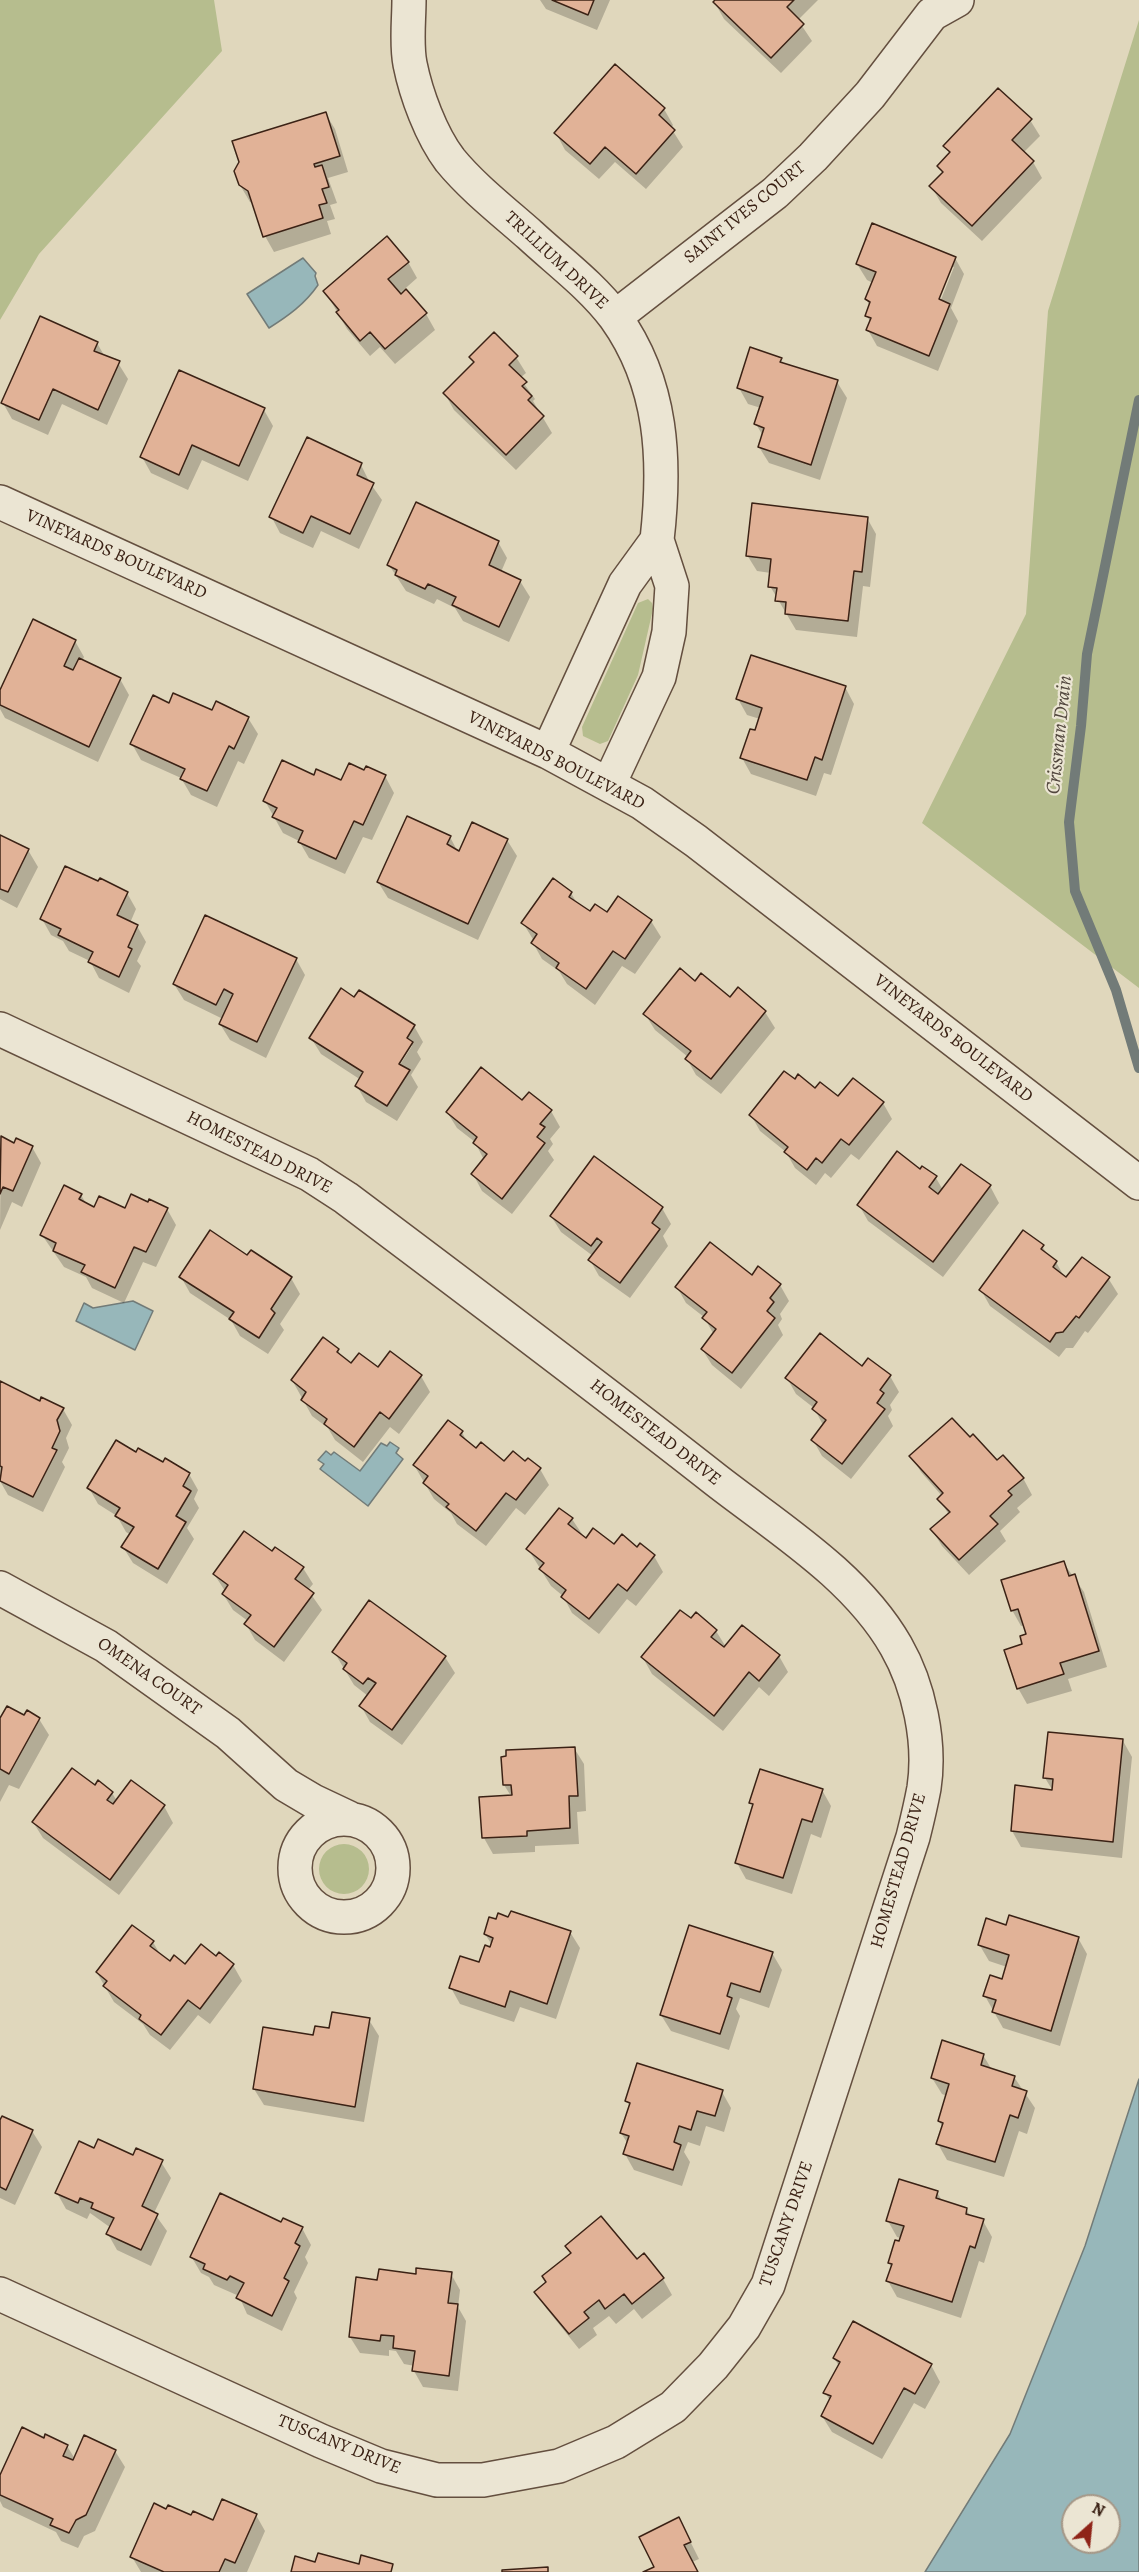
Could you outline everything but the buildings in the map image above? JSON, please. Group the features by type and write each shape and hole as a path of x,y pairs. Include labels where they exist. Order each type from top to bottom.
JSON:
{"street":[{"name":"TRILLIUM DRIVE","path":"409,0 410,62 424,113 450,159 496,205 590,289 615,317 635,350 652,393 663,455 657,540 672,586 669,632 659,677 609,783"},
{"name":"SAINT IVES COURT","path":"615,317 775,193 813,157 870,95 941,5"},
{"name":"VINEYARDS BOULEVARD","path":"0,502 548,752 609,783 696,841 1139,1183"},
{"path":"548,752 625,584 657,540"},
{"name":"HOMESTEAD DRIVE","path":"0,1029 309,1174 346,1198 688,1458 844,1580 873,1610 897,1648 915,1690 925,1744 924,1786 914,1837 836,2077"},
{"name":"OMENA COURT","path":"0,1588 106,1646 228,1733 286,1785 349,1818 365,1822 378,1832 388,1845 394,1860 394,1876 388,1892 378,1905 364,1914 348,1918 331,1916 310,1903 297,1883 296,1818 286,1785"},
{"path":"298,1851 306,1836 318,1826 333,1819 349,1818"},
{"name":"TUSCANY DRIVE","path":"0,2294 381,2466 436,2480 471,2480 559,2466 616,2442 673,2407 713,2366 744,2327 768,2285 836,2077"}],"green space":[{"path":"0,0 214,0 222,51 39,254 0,320"},
{"path":"1139,20 1139,988 922,823 1026,614 1048,311"},
{"path":"648,599 653,609 638,675 608,741 600,744 583,736 582,727 638,603"},
{"path":"344,1844 358,1848 365,1855 369,1869 365,1883 358,1890 344,1894 330,1890 323,1883 319,1869 323,1855 330,1848"}],"water":[{"path":"303,258 316,273 318,285 296,309 269,328 247,294"},
{"path":"133,1301 153,1311 135,1350 76,1321 84,1303 93,1308"},
{"path":"390,1442 399,1448 396,1453 403,1459 368,1506 320,1469 324,1464 318,1460 326,1451 331,1455 334,1452 360,1471 381,1443 387,1446"},
{"path":"1139,2079 1139,2572 925,2572 1010,2434 1085,2246"}],"waterway":[{"name":"Crissman Drain","path":"1139,400 1087,654 1069,822 1075,891 1116,990 1139,1068"}]}
